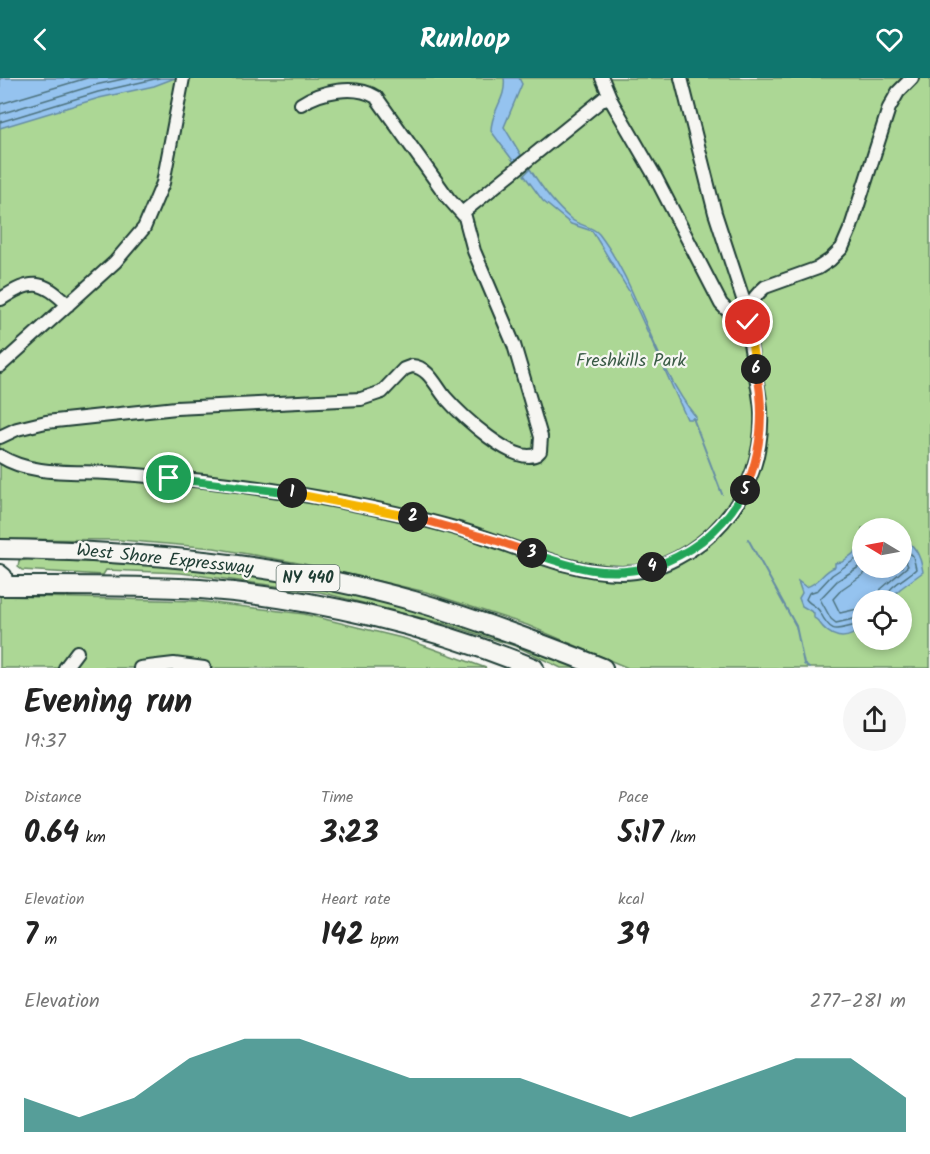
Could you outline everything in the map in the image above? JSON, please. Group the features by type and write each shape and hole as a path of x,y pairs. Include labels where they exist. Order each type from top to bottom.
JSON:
{"highway":[{"name":"West Shore Expressway","path":"0,549 141,554 279,572 422,604 483,622 603,668"},
{"name":"West Shore Expressway","path":"2,581 202,590 334,609 472,645 534,668"},
{"path":"404,626 511,668"}],"lane":[{"path":"0,366 115,262 144,228 163,183 183,78"},
{"path":"602,78 608,95 656,178 721,304 730,313 748,314"},
{"path":"0,456 22,466 47,471 137,475 228,484 375,508 461,530 578,568 626,573 669,561 699,545 723,522 745,490 757,456 761,414 748,314 715,213 681,78"},
{"path":"748,314 754,299 765,287 818,268 842,248 851,227 889,108 898,92 912,78"},
{"path":"0,437 17,429 46,422 176,408 361,399 382,392 404,369 412,366 425,372 456,408 486,434 515,454 533,457 540,451 541,437 514,345 474,251 462,213 448,198 376,97 366,91 350,89 301,104"},
{"path":"462,213 608,95"},
{"path":"1,299 19,287 34,283 48,287 68,305"},
{"path":"65,668 77,652"},
{"path":"140,668 174,664 204,668"}],"green space":[{"name":"Freshkills Park","path":"0,78 930,78 930,668 628,668 527,625 426,592 304,564 214,548 120,540 0,539"},
{"path":"29,559 167,566 251,575 335,590 411,607 587,668 561,668 518,647 449,625 320,592 181,573 106,570 103,575 22,570 18,567 19,561"},
{"path":"0,596 197,601 304,614 406,639 486,668 0,668"}],"water":[{"path":"0,78 175,78 154,86 99,98 0,128"},
{"path":"504,78 519,78 522,84 504,127 521,155 514,162 491,131 493,117 503,92"},
{"path":"530,169 559,208 574,221 599,234 626,278 657,351 681,396 696,417 695,419 687,419 629,291 592,231 571,224 543,201 524,175"},
{"path":"912,545 917,552 923,572 899,590 852,590 852,635 844,637 833,635 814,618 814,613 802,606 799,598 802,593 798,581 806,587 835,567 835,563 842,562 852,554 852,578 912,578"}],"waterway":[{"path":"693,418 722,494"},
{"path":"748,539 796,626 804,664 809,668"}],"route":[{"path":"169,478 263,488 375,508 461,530 578,568 626,573 654,567 683,555 712,534 736,507 752,475 760,441 761,414 759,383 748,322"}]}
